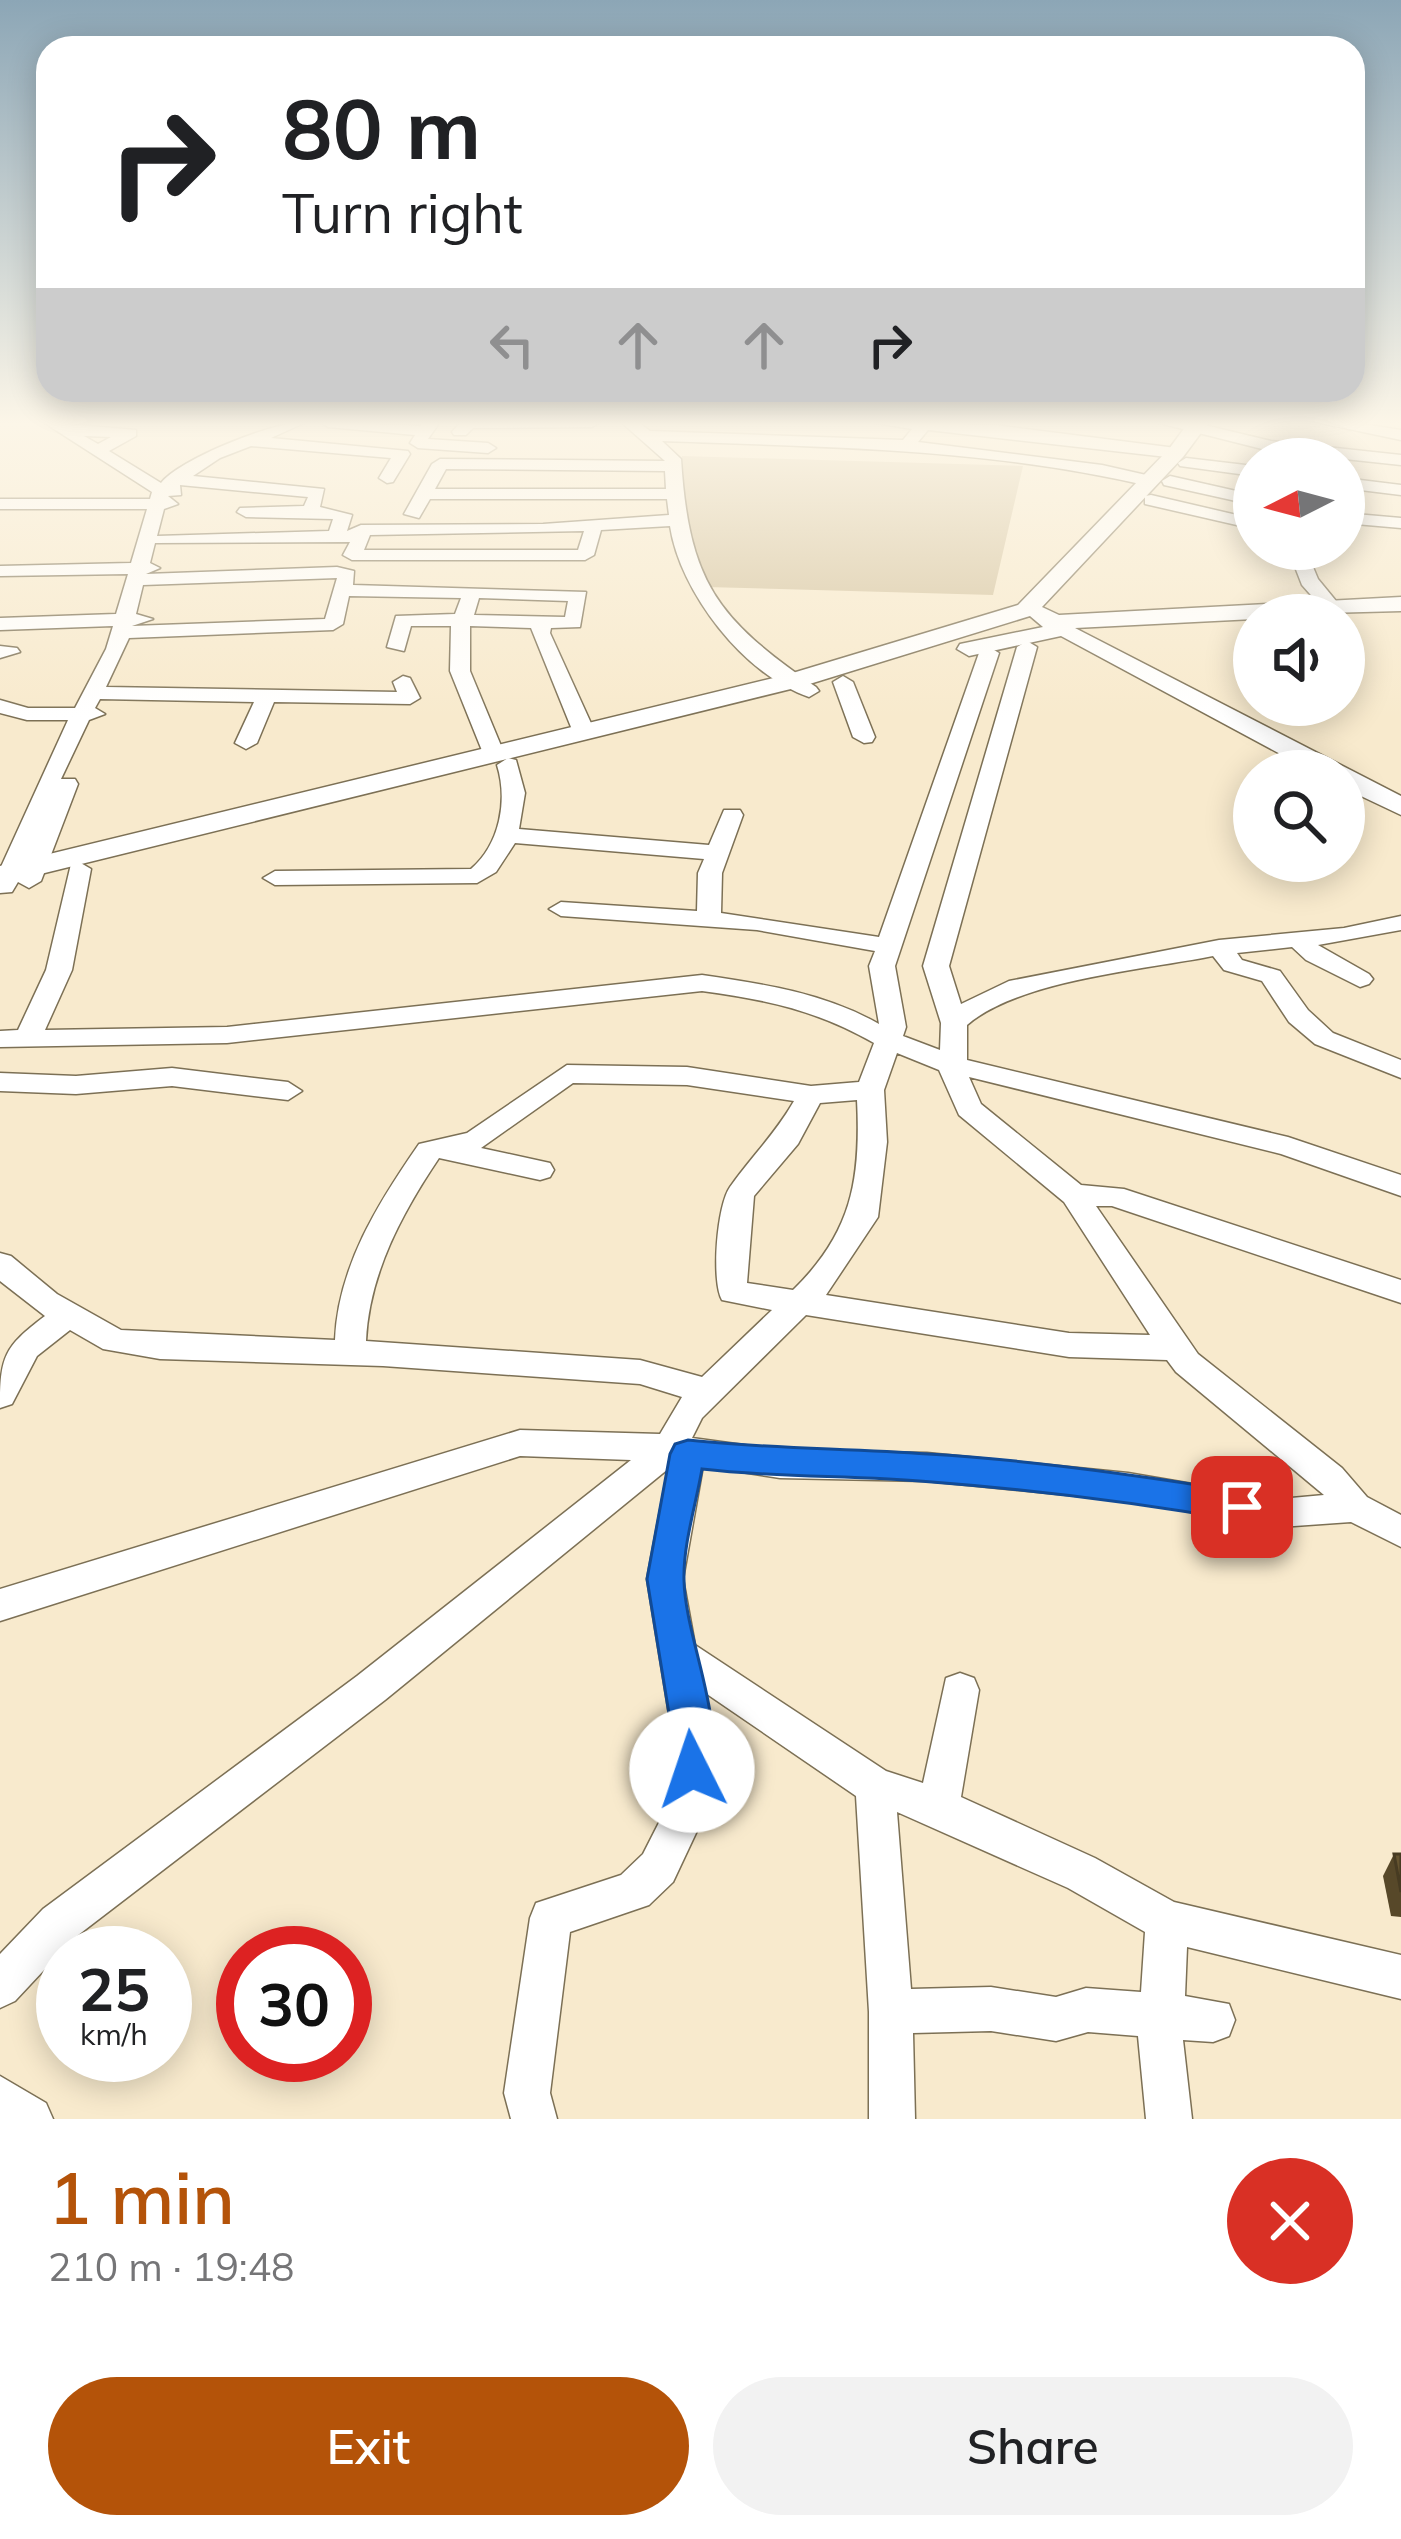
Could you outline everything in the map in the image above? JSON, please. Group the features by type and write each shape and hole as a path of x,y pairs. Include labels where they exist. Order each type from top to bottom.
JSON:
{"main road":[{"path":"934,657 1027,647 1041,619 1120,521"},
{"path":"1365,610 1401,608"},
{"path":"12,878 802,686 1041,619 1233,614"},
{"path":"1041,619 1233,622"},
{"path":"12,878 79,869 504,758 584,732 802,686 843,682 1016,637 1046,636 1055,630 1041,619"},
{"path":"1041,619 1292,750"},
{"path":"1365,789 1401,807"}],"street":[{"path":"12,878 133,625 162,521"},
{"path":"146,574 165,521"},
{"path":"336,537 341,521"},
{"path":"594,526 586,564 352,555 362,530 663,521"},
{"path":"675,521 694,582 712,613 762,659 802,686"},
{"path":"162,540 361,536"},
{"path":"0,571 348,574 333,624 0,624"},
{"path":"341,590 579,596 573,623 403,620 397,647"},
{"path":"275,878 477,876 486,870 506,835 514,795 504,758 470,703 454,648 472,592"},
{"path":"542,623 540,633 584,732"},
{"path":"1027,647 936,966 954,1023 953,1065 969,1109 1074,1195 1120,1270 1187,1363 1330,1478 1355,1507 1401,1532"},
{"path":"534,2119 527,2092 551,1918 634,1891 658,1868 691,1801 693,1738 665,1579 679,1451 690,1409 797,1306 863,1217 873,1142 870,1090 892,1027 882,966 989,653"},
{"path":"0,706 27,714 96,704 410,698 403,682"},
{"path":"843,682 864,737"},
{"path":"246,743 266,698"},
{"path":"709,919 710,873 732,815"},
{"path":"506,835 717,853"},
{"path":"14,1039 58,970 79,869"},
{"path":"561,909 709,919 888,946"},
{"path":"954,1023 976,1004 1009,989 1219,947 1396,928"},
{"path":"1297,940 1360,979"},
{"path":"1219,947 1233,964 1271,976 1298,1022 1313,1033 1401,1069"},
{"path":"14,1039 226,1035 702,983 768,992 837,1011 888,1040 953,1065 1288,1146 1401,1186"},
{"path":"350,1353 352,1305 390,1208 429,1150 476,1140 567,1074 687,1076 811,1095 870,1090"},
{"path":"0,1082 76,1084 172,1077 288,1091"},
{"path":"811,1095 788,1137 740,1194 730,1276 733,1292 797,1306 1069,1345 1176,1348"},
{"path":"438,1149 540,1170"},
{"path":"1074,1195 1114,1196 1401,1292"},
{"path":"0,1264 68,1315 114,1342 640,1372 708,1392"},
{"path":"0,1395 26,1348 68,1315"},
{"path":"0,1605 520,1443 679,1451 780,1464 927,1467 1061,1480 1280,1513 1355,1507"},
{"path":"0,1986 58,1924 679,1451"},
{"path":"677,1653 875,1786 939,1807 1081,1872 1168,1921 1401,1977"},
{"path":"939,1807 960,1690"},
{"path":"875,1786 891,2012 892,2119"},
{"path":"1168,1921 1161,2016 1169,2119"},
{"path":"891,2012 1006,2011 1027,2019 1072,2019 1086,2010 1213,2020"},
{"path":"0,2099 30,2119"}],"shaded area":[{"path":"684,521 1010,521 993,595 706,587"}],"building":[{"path":"1394,1854 1401,1854 1401,1892"}],"route":[{"path":"692,1770 693,1738 665,1579 688,1454 780,1464 927,1467 1128,1487 1242,1507"}]}
